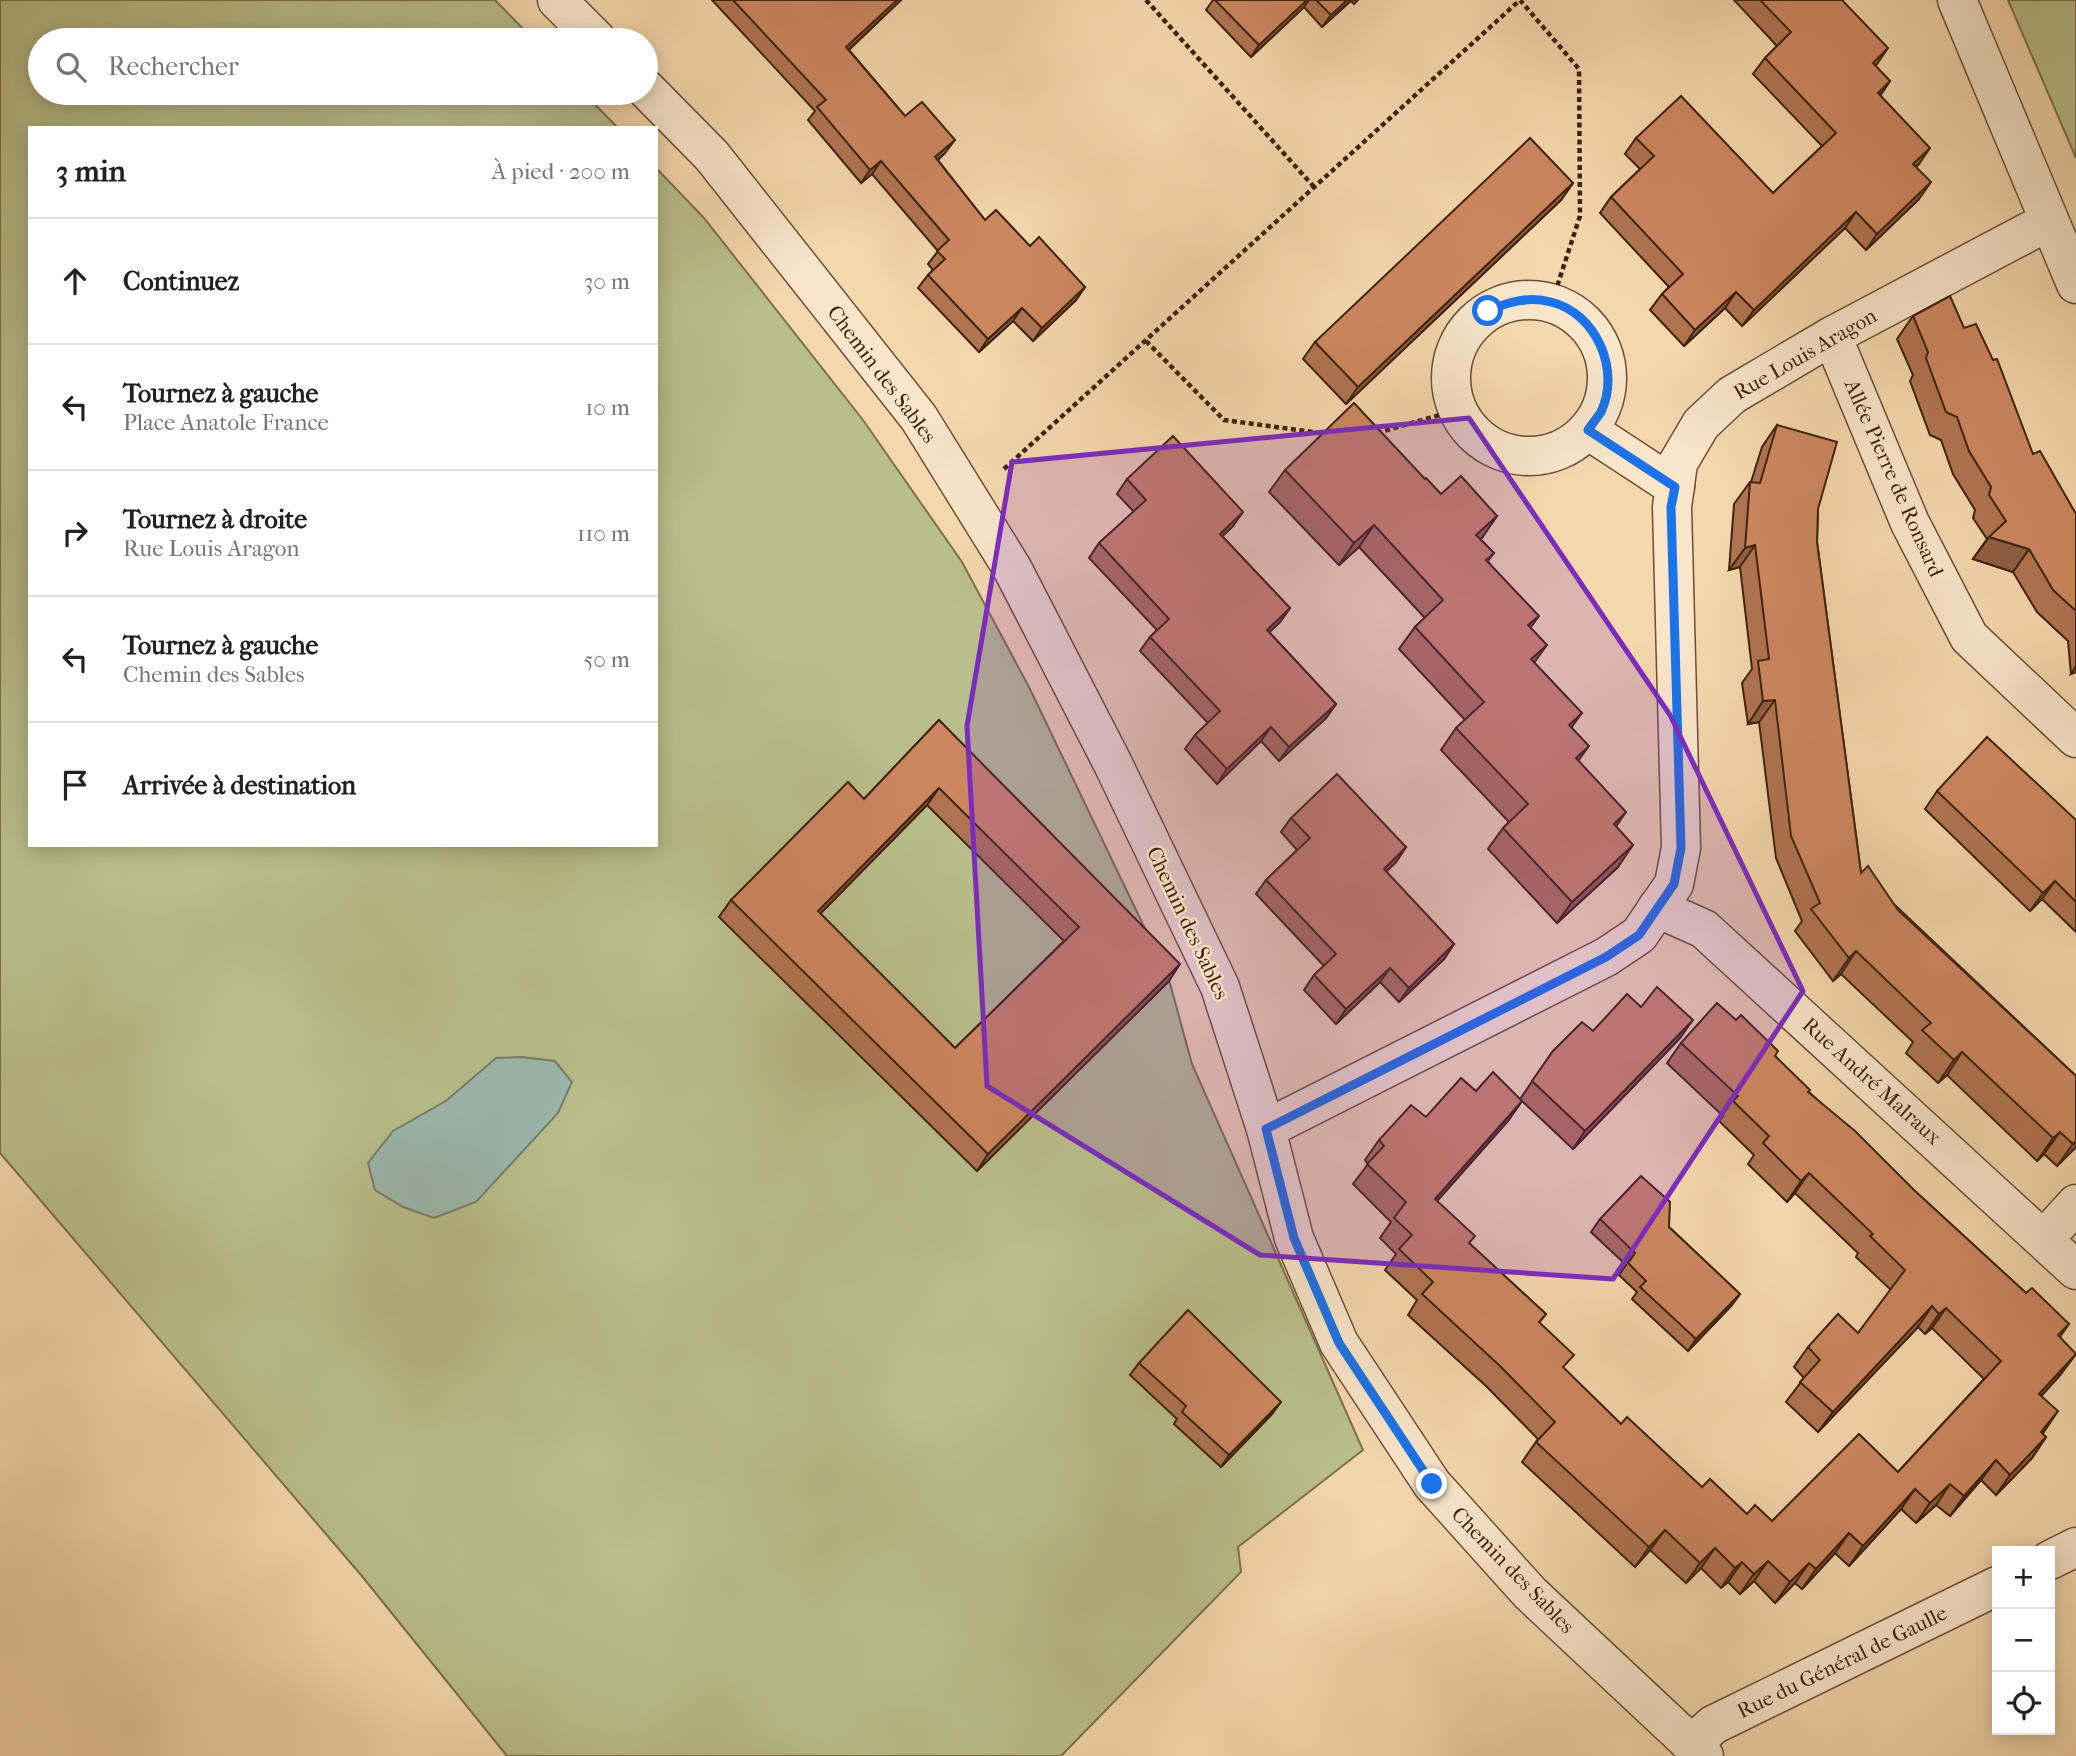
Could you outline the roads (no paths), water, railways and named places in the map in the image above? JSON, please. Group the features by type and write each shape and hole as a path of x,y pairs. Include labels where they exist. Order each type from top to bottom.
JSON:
{"street":[{"path":"557,0 585,28"},
{"path":"1957,0 2076,284"},
{"name":"Chemin des Sables","path":"658,101 712,156 919,418 1012,568 1113,764 1220,987 1266,1129 1294,1238 1339,1343 1432,1484 1530,1592 1697,1751"},
{"name":"Rue Louis Aragon","path":"1266,1129 1606,957 1639,935 1674,884 1681,848 1671,507 1678,463 1701,424 1732,395 1832,336 2049,221"},
{"path":"1531,299 1552,302 1573,312 1589,327 1602,345 1607,367 1607,390 1601,411 1588,430 1572,445 1551,454 1528,457 1506,453 1486,444 1469,429 1457,410 1451,388 1452,366 1458,344 1471,326 1488,311 1508,302 1531,299"},
{"name":"Allée Pierre de Ronsard","path":"1832,336 1910,523 1969,637 2076,738"},
{"path":"1588,430 1675,487"},
{"name":"Rue André Malraux","path":"1657,908 1704,929 2076,1270"},
{"path":"2045,1239 2076,1204"},
{"path":"2055,1558 2076,1547"},
{"name":"Rue du Général de Gaulle","path":"1697,1751 1713,1725 1992,1588"}]}
